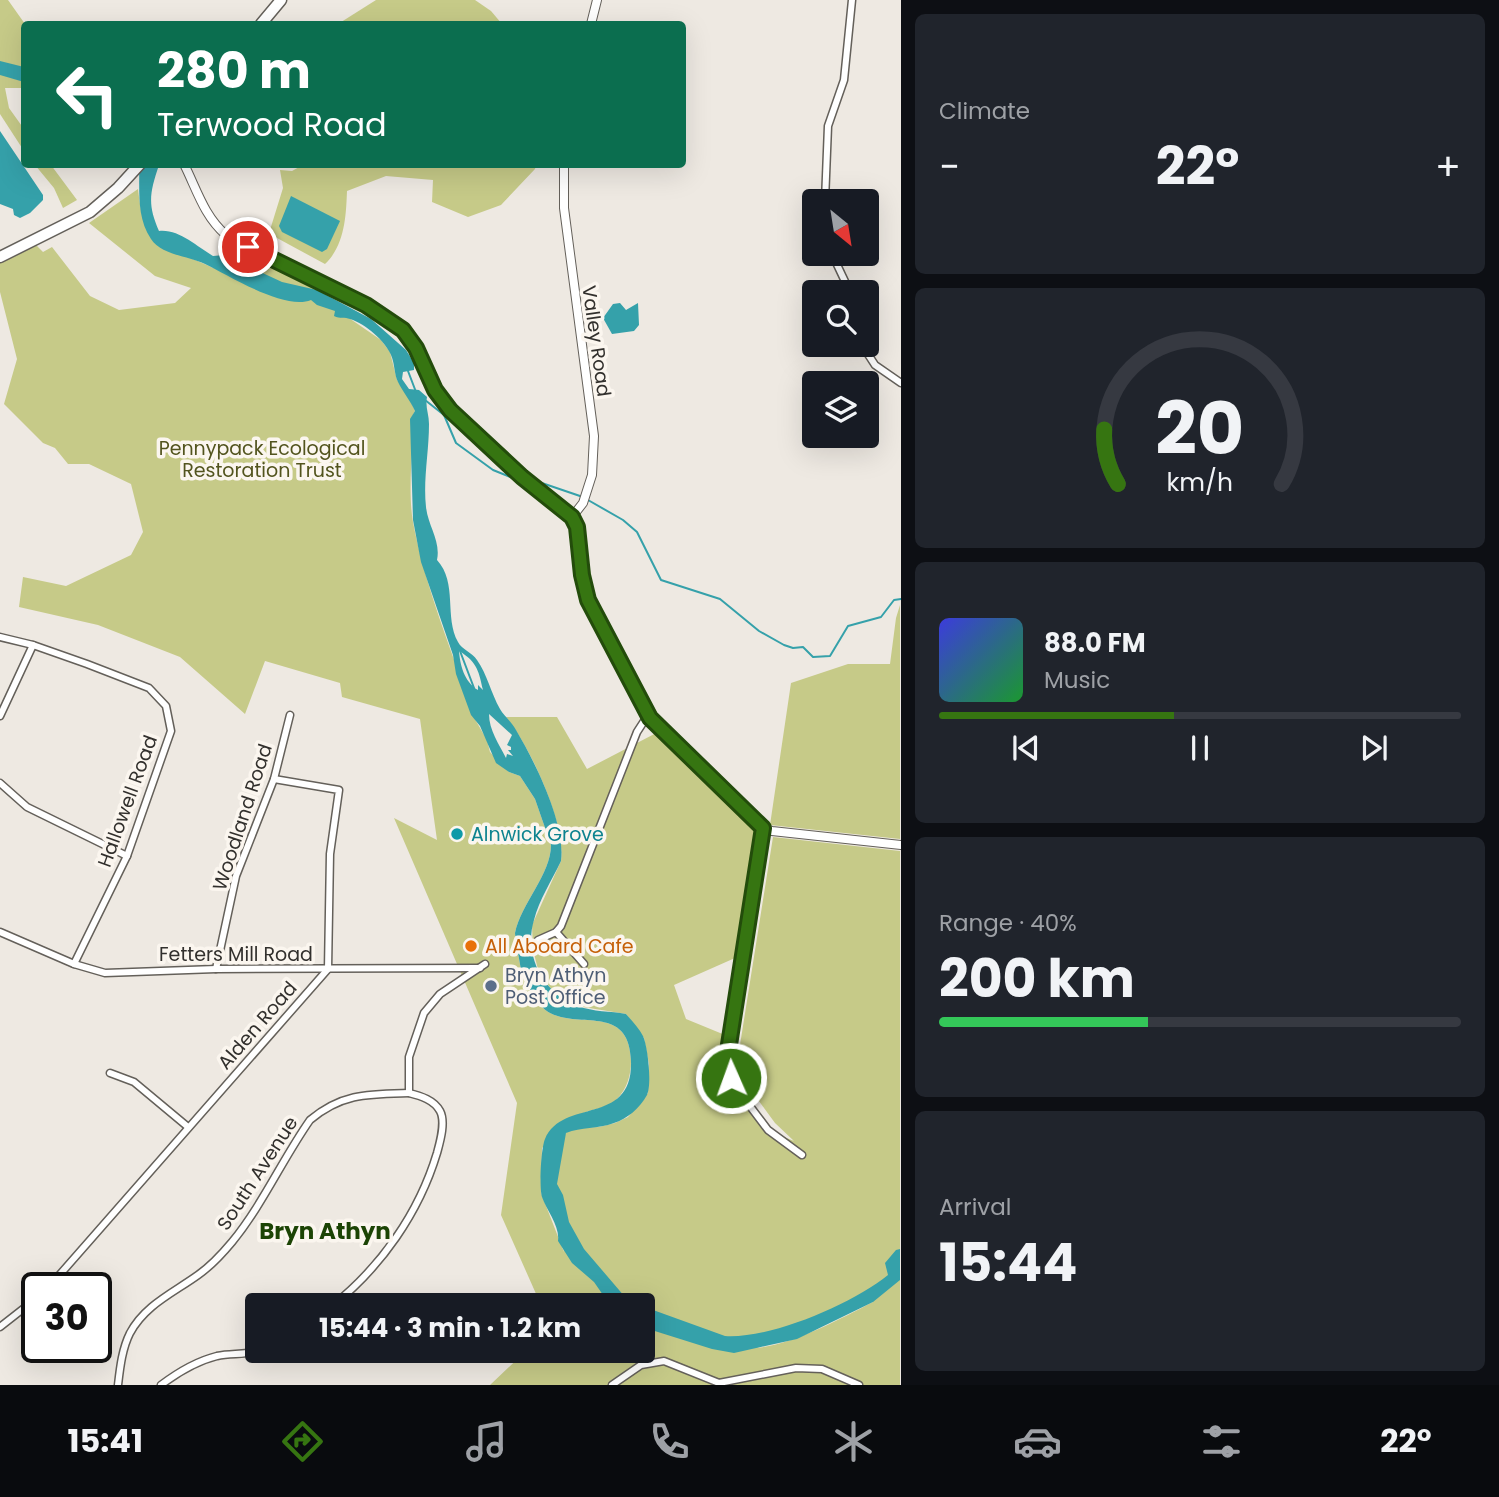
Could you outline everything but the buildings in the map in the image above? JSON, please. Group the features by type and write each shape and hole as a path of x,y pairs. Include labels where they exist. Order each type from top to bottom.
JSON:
{"main road":[{"path":"263,21 276,2"},
{"path":"0,257 90,212 137,168"}],"street":[{"path":"592,21 597,0"},
{"path":"825,189 828,126 844,80 852,0"},
{"path":"186,168 205,211 226,235 366,305 403,330 413,342 435,390 445,404 525,480 572,517 577,527 582,575 588,600 648,715 750,818 763,828 779,832 901,845"},
{"name":"Valley Road","path":"564,168 564,208 594,436 593,469 583,503 572,517"},
{"path":"870,357 875,365 901,383"},
{"name":"Hallowell Road","path":"0,637 33,645 149,688 166,706 170,731 127,856 74,964"},
{"path":"0,716 33,645"},
{"name":"Woodland Road","path":"216,969 236,876 274,779 290,715"},
{"path":"538,940 556,932 561,926 637,732 648,715"},
{"path":"274,779 340,790 330,854 328,970"},
{"path":"0,783 27,807 127,856"},
{"path":"763,828 730,1039 729,1070 737,1089 762,1124 802,1155"},
{"name":"Fetters Mill Road","path":"0,932 74,964 105,972 483,966 440,994 424,1013 409,1057 409,1093"},
{"path":"556,932 584,964"},
{"name":"Alden Road","path":"62,1272 328,970"},
{"path":"110,1073 134,1082 188,1127"},
{"path":"346,1293 369,1271 393,1241 414,1210 429,1180 440,1142 442,1116 435,1104 409,1093"},
{"name":"South Avenue","path":"118,1385 122,1354 139,1318 161,1298 201,1273 225,1250 261,1200 310,1120 324,1108 362,1094 409,1093"},
{"path":"0,1327 21,1311"},
{"path":"160,1385 215,1357 245,1354"},
{"path":"612,1385 642,1365 664,1361 719,1383 796,1368 822,1369 859,1385"}],"green space":[{"path":"0,0 8,0 23,21 21,88 5,88 9,108 21,125 21,146 0,114"},
{"path":"376,0 475,0 499,21 343,21"},
{"path":"37,168 53,168 77,200 63,208 54,188"},
{"path":"297,168 535,168 501,205 468,217 432,202 433,180 386,176 347,191 345,220 340,239 325,264 277,238 270,230 283,188 280,170 292,171"},
{"name":"Pennypack Ecological Restoration Trust","path":"138,189 146,227 159,245 213,268 231,252 252,261 254,257 312,285 349,318 381,340 390,352 397,380 407,393 415,411 411,424 412,513 432,597 476,721 487,740 490,752 509,772 520,776 535,799 551,845 546,867 523,911 515,933 521,969 536,999 545,1010 562,1017 613,1025 622,1032 628,1043 630,1071 620,1095 613,1103 578,1116 542,1148 541,1193 564,1252 555,1188 557,1157 562,1142 569,1128 599,1127 628,1117 648,1093 649,1064 644,1038 626,1014 577,1006 554,993 539,973 533,950 532,925 561,861 561,845 558,827 544,786 525,747 506,717 557,717 587,769 662,730 763,828 735,958 674,985 686,1019 725,1035 732,1082 767,1130 794,1141 775,1123 736,1070 773,837 900,851 900,1385 490,1385 513,1363 655,1363 655,1293 536,1293 501,1215 517,1103 394,818 437,840 420,719 342,697 340,683 265,661 245,714 180,657 98,625 19,607 23,577 66,586 131,555 143,532 131,484 89,464 68,464 55,448 43,443 4,404 17,359 0,292 0,262 35,244 43,252 52,247 90,296 119,310 175,303 191,288 155,276 89,223","holes":["866,1292 873,1302 786,1342 757,1348"]},
{"path":"900,605 900,839 770,825 791,683 848,664 890,664"}],"water":[{"path":"0,61 21,66 21,81 0,75"},
{"path":"0,131 21,162 21,168 25,168 43,195 43,200 30,213 20,218 14,215 13,209 0,204"},
{"path":"139,168 158,168 151,198 159,231 180,235 213,256 224,255 282,282 317,290 371,319 406,350 414,363 414,370 403,372 402,379 409,389 419,390 427,397 429,424 426,507 436,540 437,560 447,579 454,632 460,645 475,657 500,709 524,743 548,794 559,829 561,861 534,920 531,947 534,960 546,983 555,993 584,1008 626,1014 640,1030 645,1041 649,1083 644,1100 624,1119 566,1133 557,1184 563,1195 569,1222 584,1249 622,1293 602,1293 594,1282 572,1263 558,1241 555,1224 542,1197 541,1168 545,1139 554,1126 566,1118 609,1104 621,1095 629,1082 631,1061 628,1043 622,1032 613,1025 562,1017 545,1010 536,999 521,969 515,933 523,911 546,867 551,845 535,799 520,776 496,763 480,726 471,715 456,674 453,655 421,562 413,520 410,419 415,411 398,382 391,355 380,339 368,329 356,321 334,316 335,311 311,300 287,301 272,296 198,261 161,249 151,239 143,221","holes":["459,651 474,664 479,673 483,690 478,685 478,690 473,687 466,678","489,714 512,735 507,745 511,747 511,750 508,750 513,756 507,754 506,758 493,731"]},
{"path":"291,196 340,221 327,249 322,252 282,232 279,226"},
{"path":"620,303 626,310 638,303 639,325 634,331 612,334 603,318 613,304"},
{"path":"900,1249 900,1280 873,1302 797,1339 734,1353 655,1331 655,1311 725,1336 765,1332 787,1326 833,1308 873,1286 888,1275 885,1263"}],"waterway":[{"path":"408,371 416,392"},
{"path":"425,400 444,415 456,443 493,470 520,481"},
{"path":"533,480 580,496"},
{"path":"588,500 623,520 637,532 661,580 720,599 759,631 784,645 803,647 813,657 830,656 848,626 881,617 894,600 901,599"},
{"path":"460,651 474,688"}],"place":[{"name":"Alnwick Grove","path":"457,834"},
{"name":"All Aboard Cafe","path":"471,946"},
{"name":"Bryn Athyn Post Office","path":"491,986"}],"district":[{"name":"Bryn Athyn","path":"325,1231"}],"route":[{"path":"248,247 389,318 409,336 435,390 450,410 522,477 572,517 577,527 582,575 588,600 650,718 763,828 728,1051 731,1078"}]}
